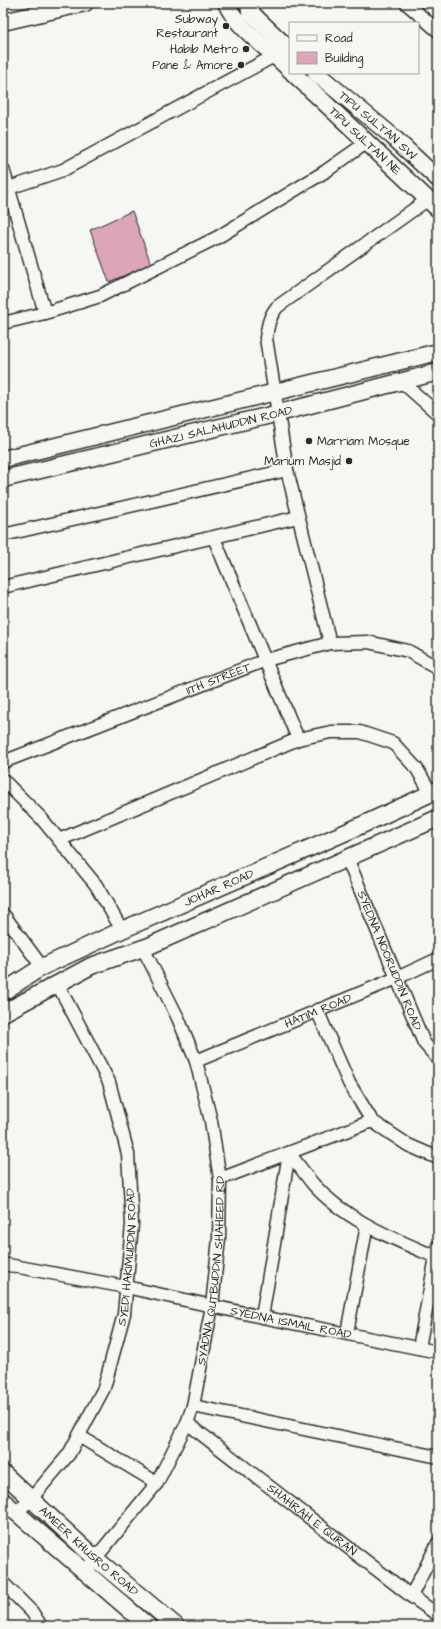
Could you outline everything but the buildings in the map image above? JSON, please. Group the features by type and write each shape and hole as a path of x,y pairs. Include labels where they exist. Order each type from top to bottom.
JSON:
{"street":[{"path":"3,22 85,3"},
{"path":"226,3 230,14 249,33 283,52"},
{"path":"249,3 250,12 283,52 289,67"},
{"path":"406,3 438,32"},
{"path":"6,190 63,170 283,52"},
{"name":"TIPU SULTAN NE","path":"294,74 366,143 433,204"},
{"name":"TIPU SULTAN SW","path":"317,74 392,136 438,179"},
{"path":"3,323 45,314 100,296 218,237 326,171 366,143"},
{"path":"3,169 6,190 45,314"},
{"path":"330,643 287,470 276,392 266,338 271,314 277,307 433,204"},
{"name":"GHAZI SALAHUDDIN ROAD","path":"3,459 438,352"},
{"name":"GHAZI SALAHUDDIN ROAD","path":"3,479 279,413 438,372"},
{"path":"402,382 438,414"},
{"path":"3,535 287,470"},
{"path":"3,587 298,517"},
{"path":"214,538 298,739"},
{"name":"11TH STREET","path":"3,762 266,660 330,643 368,642 408,651 436,663"},
{"path":"59,840 298,739 331,732 360,732 393,743 417,768 434,792"},
{"path":"3,780 41,818 96,885 122,930"},
{"name":"JOHAR ROAD","path":"3,992 42,968 122,930 434,792"},
{"name":"JOHAR ROAD","path":"3,1013 91,966 146,947 438,818"},
{"path":"351,830 355,855"},
{"name":"SYEDNA NOORUDDIN ROAD","path":"355,855 397,978 424,1043 438,1059"},
{"path":"3,914 42,968"},
{"path":"137,924 146,947"},
{"name":"SYADNA QUTBUDDIN SHAHEED RD","path":"83,1571 96,1559 157,1483 187,1423 193,1406 212,1306 219,1238 220,1178 211,1121 196,1060 146,947"},
{"name":"HATIM ROAD","path":"196,1060 397,978 438,959"},
{"name":"SYEDI HAKIMUDDIN ROAD","path":"16,1514 31,1499 69,1454 104,1388 124,1314 132,1224 128,1154 109,1082 57,983"},
{"path":"317,1010 349,1083 372,1121 408,1145 438,1158"},
{"path":"220,1178 372,1121"},
{"path":"289,1153 314,1185 335,1204 374,1230 437,1252 419,1348"},
{"path":"262,1317 289,1153"},
{"path":"347,1333 367,1225"},
{"name":"SYEDNA ISMAIL ROAD","path":"3,1264 126,1287 262,1317 438,1352"},
{"path":"193,1406 438,1457"},
{"name":"SHAHRAH E QURAN","path":"187,1423 411,1596 438,1615"},
{"path":"79,1436 157,1483"},
{"name":"AMEER KHUSRO ROAD","path":"3,1473 96,1559 176,1626"},
{"name":"AMEER KHUSRO ROAD","path":"3,1501 16,1514 148,1626"},
{"path":"411,1596 438,1543"},
{"path":"3,1583 32,1612 41,1626"}],"place":[{"name":"Subway Restaurant","path":"226,26"},
{"name":"Habib Metro","path":"246,49"},
{"name":"Pane & Amore","path":"241,65"},
{"name":"Marriam Mosque","path":"309,441"},
{"name":"Marium Masjid","path":"349,461"}]}
